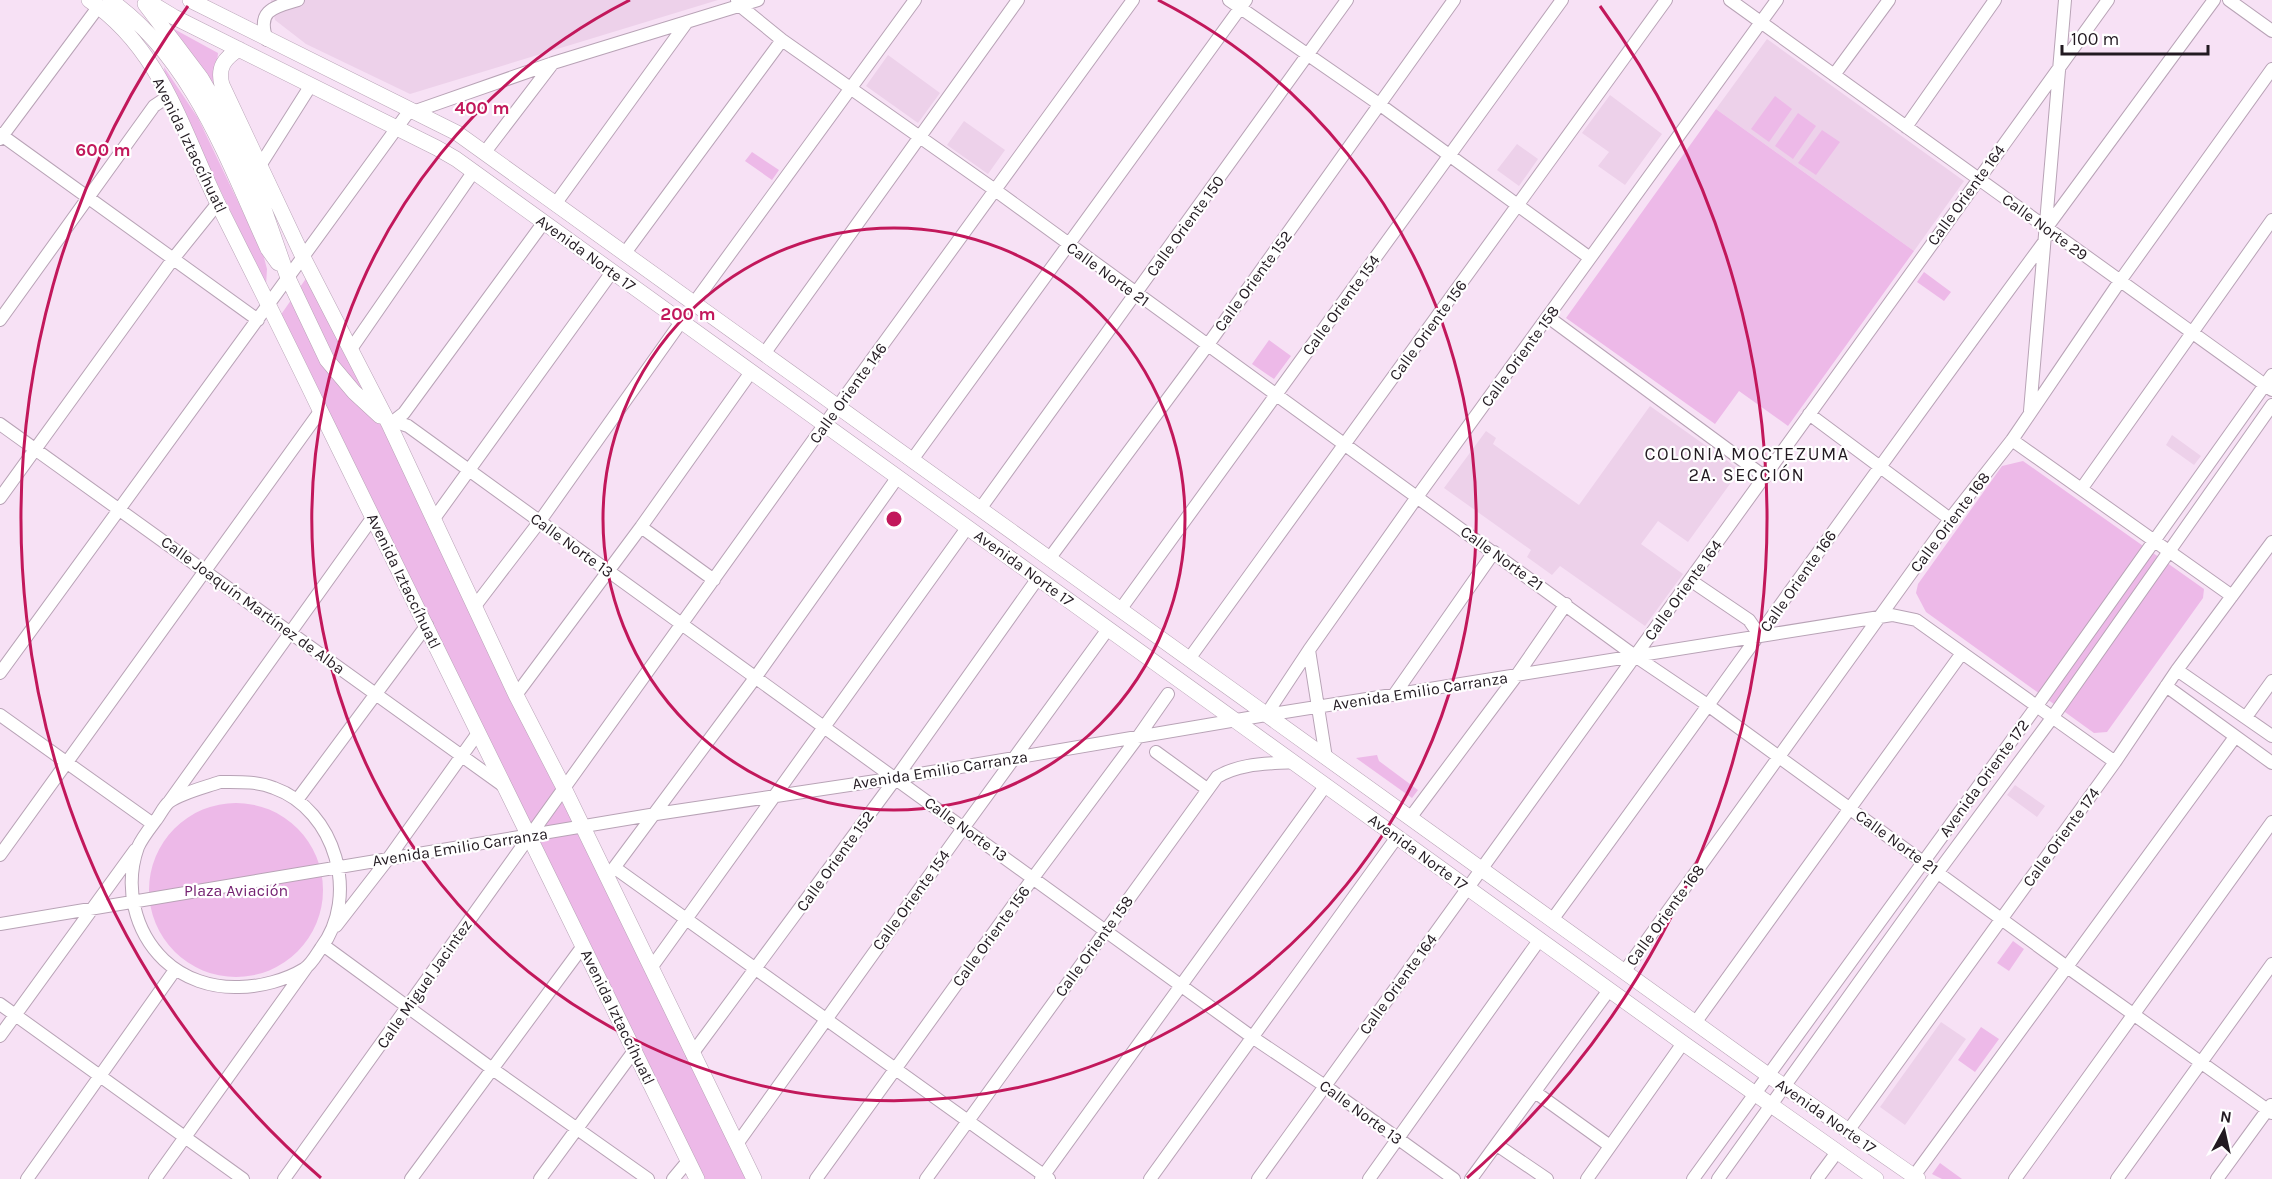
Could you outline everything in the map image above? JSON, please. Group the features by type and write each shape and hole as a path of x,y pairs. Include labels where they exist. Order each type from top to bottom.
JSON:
{"main road":[{"name":"Avenida Norte 17","path":"145,0 174,17 437,148 474,171 1609,990 1876,1179"},
{"path":"145,0 201,78 215,102 257,189 288,278 327,360 354,392 389,424"},
{"name":"Avenida Norte 17","path":"190,0 457,134 484,152 1784,1087 1916,1178"},
{"path":"99,2 135,18 168,55 196,97 268,249 288,278"},
{"name":"Avenida Iztaccíhuatl","path":"99,2 140,47 169,96 218,203 427,625 696,1179"},
{"path":"239,49 225,60 221,68 220,79 303,257 389,424 516,695 582,826 610,872 651,968 754,1179"}],"street":[{"path":"267,40 263,26 267,12 298,0"},
{"path":"0,673 407,114 553,63 687,22 738,3 758,0"},
{"path":"694,303 915,0"},
{"path":"764,354 1018,0"},
{"name":"Calle Oriente 146","path":"564,788 1133,0"},
{"path":"1229,0 1243,4 1307,56 1379,104 1517,207 1590,258"},
{"name":"Calle Oriente 150","path":"980,509 1347,0"},
{"name":"Calle Oriente 152","path":"1049,559 1207,346 1454,0"},
{"name":"Calle Oriente 154","path":"1120,610 1562,0"},
{"name":"Calle Oriente 156","path":"1189,659 1666,0"},
{"name":"Calle Norte 29","path":"1730,0 2191,332 2270,383"},
{"name":"Calle Oriente 158","path":"1266,715 1417,497 1777,0"},
{"path":"1834,75 1889,0"},
{"path":"1906,127 1995,0"},
{"path":"2030,414 2065,0"},
{"name":"Calle Oriente 164","path":"1258,1179 1765,477 1977,178 2108,0"},
{"path":"2046,228 2214,0"},
{"path":"2229,0 2272,31"},
{"path":"99,2 1,137 258,320"},
{"name":"Calle Norte 21","path":"738,3 782,40 995,190 1136,295 1635,656 1779,756 2200,1062 2270,1108"},
{"path":"912,460 1243,4"},
{"path":"556,203 687,22"},
{"path":"625,253 782,40"},
{"path":"484,152 553,63"},
{"name":"Calle Oriente 168","path":"1624,972 1950,519 2012,440 2120,280 2272,69"},
{"path":"261,164 311,85"},
{"path":"0,320 154,106 169,96"},
{"path":"351,349 474,171"},
{"path":"0,498 173,259 218,203"},
{"path":"2082,488 2272,220"},
{"path":"389,424 404,413 544,222"},
{"name":"Calle Oriente 166","path":"1552,920 2044,242"},
{"path":"433,520 612,272"},
{"path":"1548,317 1765,477"},
{"path":"475,606 540,521 681,322"},
{"path":"516,695 641,527 752,372"},
{"name":"Avenida Oriente 172","path":"1693,1179 2270,383"},
{"name":"Avenida Oriente 172","path":"1718,1179 1938,872 2052,718 2272,405"},
{"path":"0,855 321,410"},
{"path":"1809,414 1950,519"},
{"name":"Calle Norte 13","path":"389,424 399,423 408,426 1252,1037 1325,1086 1454,1179"},
{"name":"Calle Joaquín Martínez de Alba","path":"0,424 505,786"},
{"path":"2012,440 2232,596"},
{"path":"897,478 656,814 610,872 688,918 1045,1178 1326,785"},
{"path":"0,1036 373,518"},
{"path":"641,527 714,580"},
{"path":"651,968 967,528"},
{"name":"Calle Oriente 174","path":"1848,1131 2115,762 2177,670 2272,542"},
{"path":"1394,695 1494,552"},
{"name":"Calle Oriente 152","path":"692,1054 896,778 1038,578"},
{"path":"1690,580 1749,620 1760,636"},
{"path":"1410,818 1517,675 1566,604"},
{"name":"Avenida Emilio Carranza","path":"0,924 582,826 896,778 1266,715 1892,615 1916,620 2115,762"},
{"path":"297,800 427,625"},
{"name":"Calle Oriente 154","path":"737,1144 1108,629"},
{"path":"1309,650 1326,758"},
{"path":"1695,1023 1962,653"},
{"path":"2177,670 2272,736"},
{"path":"2246,717 2272,681"},
{"path":"2166,686 2272,763"},
{"name":"Calle Oriente 156","path":"816,1179 1168,694"},
{"path":"0,715 153,824"},
{"path":"155,1179 333,929 388,858 478,733"},
{"path":"1916,1178 2235,737"},
{"path":"1156,752 1208,789"},
{"name":"Calle Oriente 158","path":"926,1179 1217,777 1244,766 1293,762"},
{"path":"169,802 220,782 249,782 275,788 297,800 324,831 339,867 340,898 333,929"},
{"name":"Calle Miguel Jacintez","path":"284,1179 564,788"},
{"path":"2015,1179 2272,822"},
{"path":"1150,1179 1397,837"},
{"path":"139,845 132,873 132,901 140,926 154,950 175,970 200,981 236,987 254,987 306,968"},
{"path":"1369,1179 1540,939"},
{"path":"323,945 576,1130 648,1179"},
{"path":"411,1179 583,946"},
{"path":"2116,1179 2272,964"},
{"path":"27,1179 175,970"},
{"path":"1471,1179 1609,990"},
{"path":"0,1004 243,1179"},
{"path":"1587,1179 1683,1043"},
{"path":"540,1179 634,1051"},
{"path":"1535,1092 1610,1146"},
{"path":"2217,1179 2270,1108"},
{"path":"1497,1145 1547,1179"},
{"path":"1817,1179 1837,1152"},
{"path":"673,1179 688,1161"}],"shaded area":[{"path":"271,0 718,0 410,94 306,44 275,20"},
{"path":"1767,39 1964,181 1914,251 1716,109"},
{"path":"888,55 940,93 918,123 866,86"},
{"path":"1610,95 1662,134 1625,185 1598,166 1609,152 1582,133"},
{"path":"964,121 1005,150 988,174 947,145"},
{"path":"1517,144 1538,159 1519,186 1497,170"},
{"path":"1650,406 1740,470 1688,542 1658,521 1641,544 1683,574 1645,626 1560,566 1552,575 1527,557 1531,550 1444,488 1486,431 1496,438 1493,444 1579,505"},
{"path":"2172,435 2201,456 2194,465 2166,445"},
{"path":"2015,785 2045,806 2037,817 2007,795"},
{"path":"1941,1022 1966,1039 1905,1125 1880,1107"}],"green space":[{"path":"163,23 218,53 216,74 218,96"},
{"path":"164,67 198,118 263,254 267,269 266,285 165,75"},
{"path":"1775,96 1792,109 1769,142 1751,129"},
{"path":"1716,109 1914,251 1788,426 1739,391 1715,424 1566,318"},
{"path":"1798,113 1816,126 1793,159 1775,146"},
{"path":"1822,130 1840,142 1816,175 1798,163"},
{"path":"752,152 779,170 772,180 745,161"},
{"path":"1924,272 1951,292 1944,301 1917,282"},
{"path":"307,277 393,442 750,1179 701,1179 280,316"},
{"path":"1269,340 1291,356 1274,379 1252,364"},
{"path":"2023,461 2204,589 2203,598 2107,732 2094,733 1926,612 1916,593 1918,584 2002,466"},
{"path":"1377,755 1379,761 1418,790 1412,798 1356,758"},
{"name":"Plaza Aviación","path":"236,803 269,810 284,818 297,829 308,842 316,857 323,890 316,923 308,938 297,951 284,962 269,970 236,977 203,970 188,962 175,951 164,938 156,923 149,890 156,857 164,842 175,829 188,818 203,810"},
{"path":"2013,941 2024,949 2009,971 1997,963"},
{"path":"1981,1027 1999,1039 1975,1072 1958,1060"},
{"path":"1940,1163 1962,1179 1942,1179 1932,1174"}],"district":[{"name":"COLONIA MOCTEZUMA 2A. SECCIÓN","path":"1747,464"}]}
